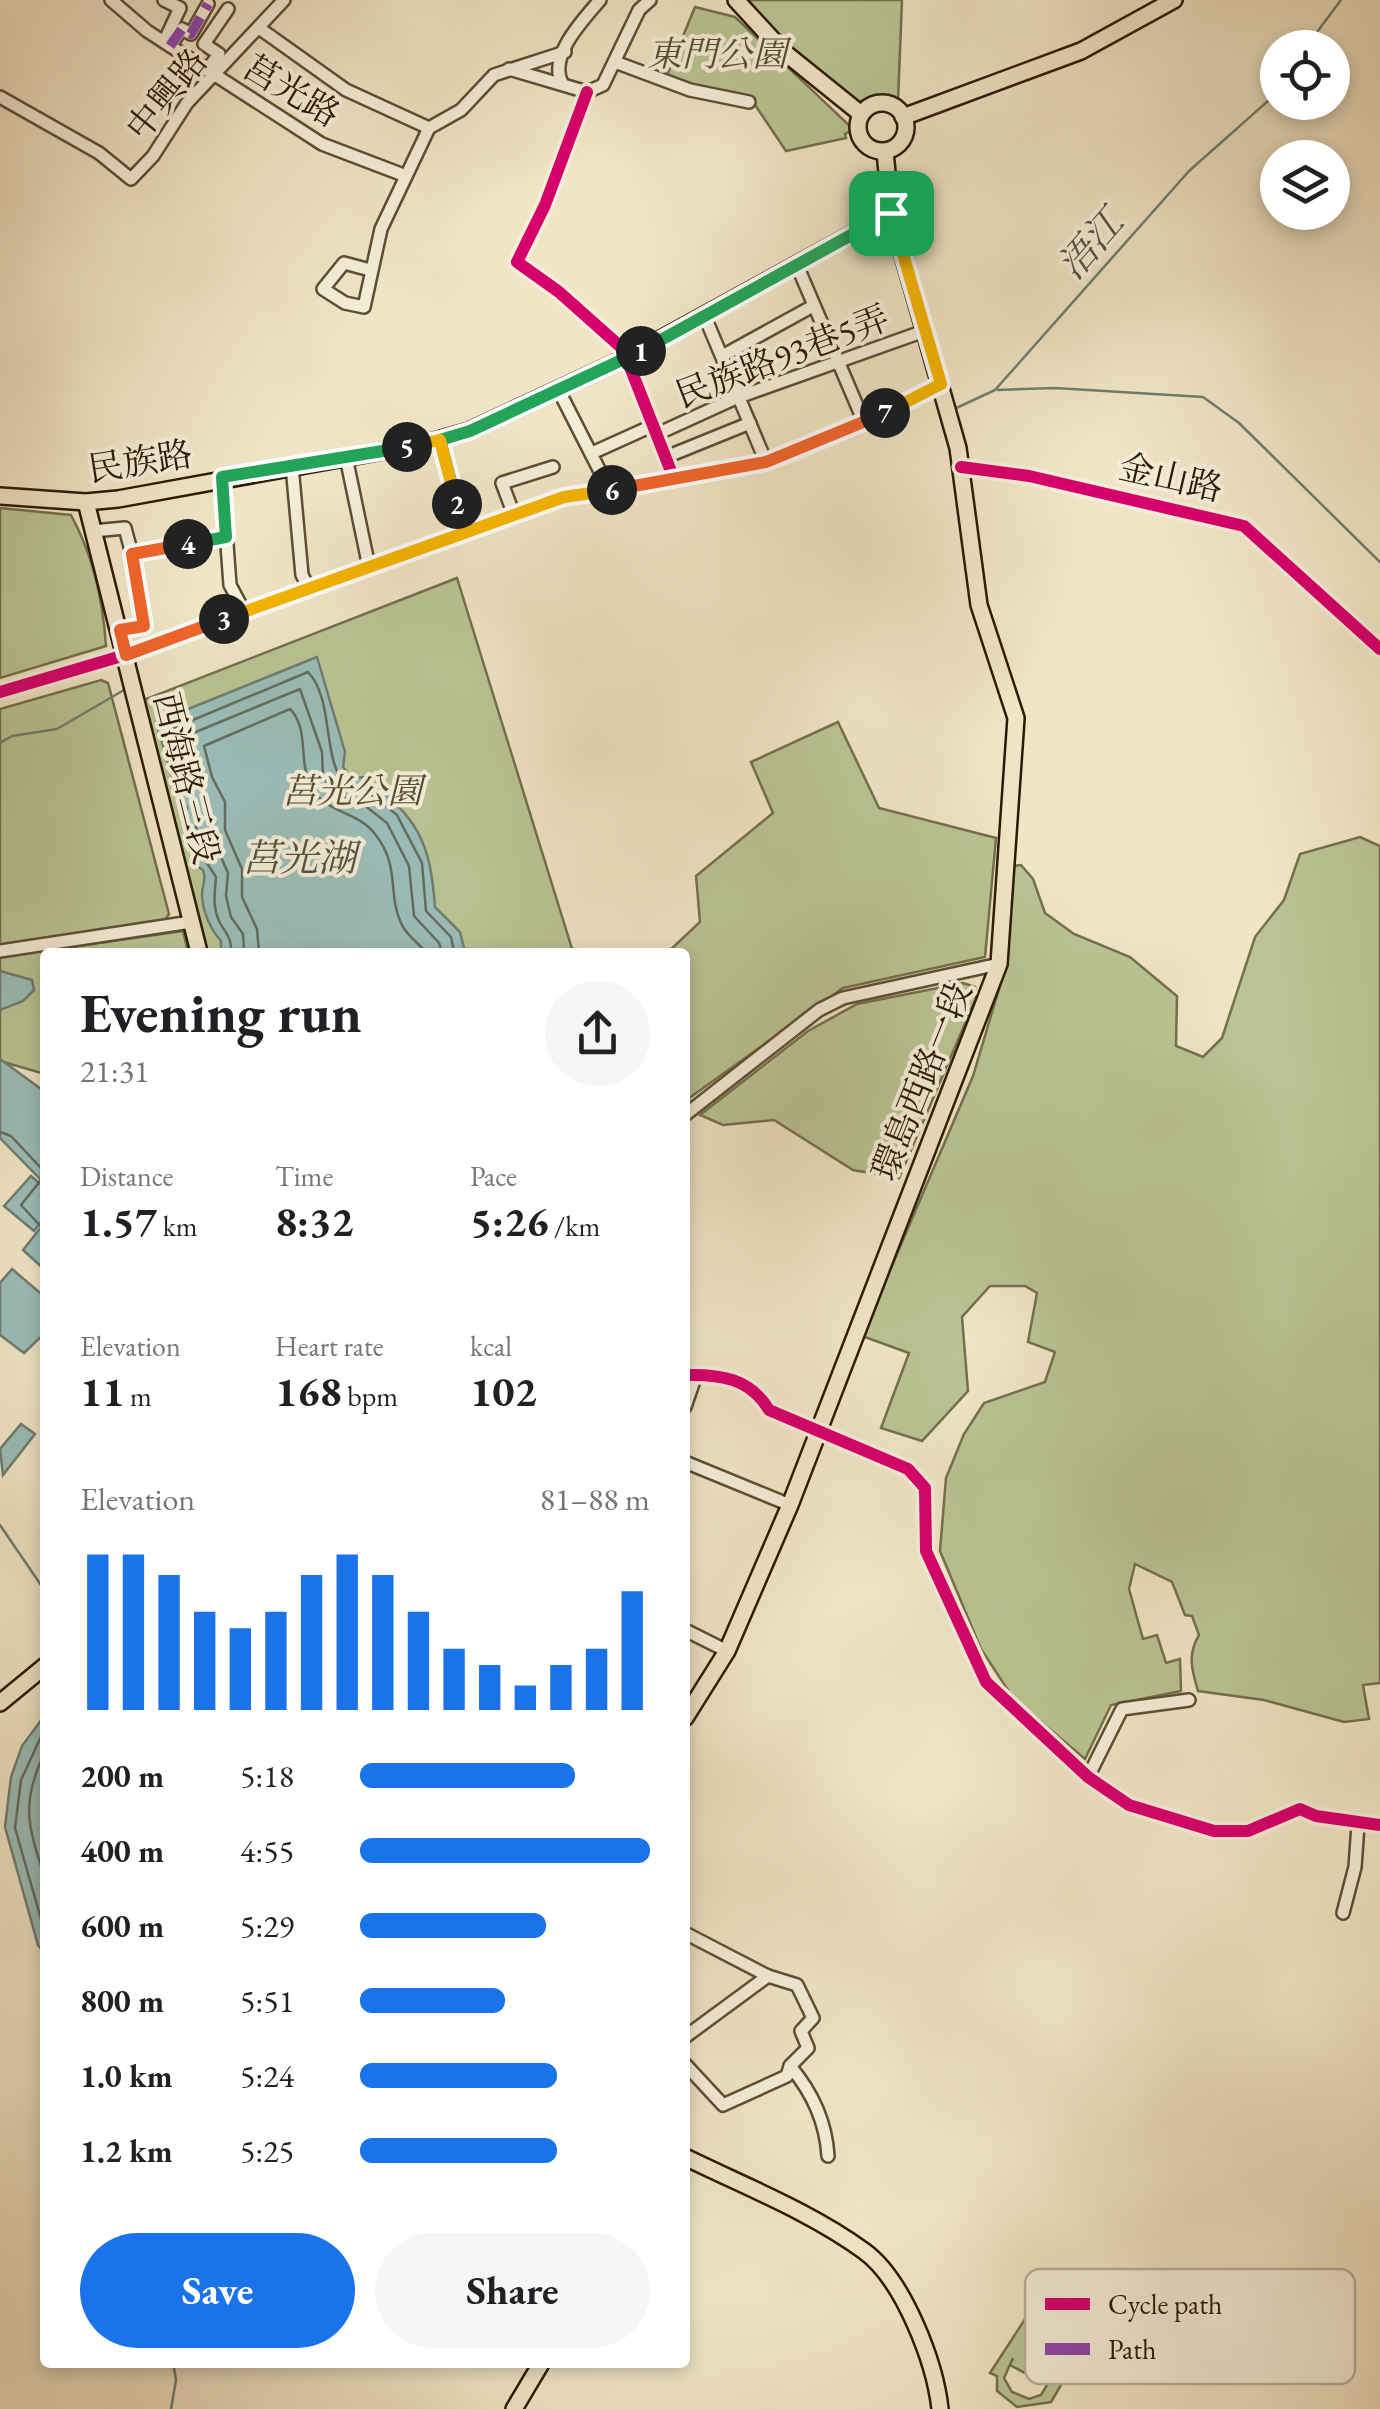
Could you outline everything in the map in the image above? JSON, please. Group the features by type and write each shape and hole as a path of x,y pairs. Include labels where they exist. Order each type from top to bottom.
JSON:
{"main road":[{"path":"736,0 784,52 861,114"},
{"path":"903,116 1081,51 1174,0"},
{"path":"884,152 871,148 860,137 861,114 872,105 886,103 903,116"},
{"path":"884,152 903,138 903,116"},
{"path":"884,152 891,213 942,391"},
{"name":"民族路","path":"0,496 86,502 440,440 559,391 626,353 705,317 891,213"},
{"name":"環島西路一段","path":"690,1710 727,1651 790,1505 999,964 1016,718 978,605 962,466 942,391"},
{"name":"西海路三段","path":"86,502 198,948"},
{"path":"0,1703 40,1670"},
{"path":"690,2160 866,2252 889,2278 914,2324 938,2388 940,2409"},
{"path":"514,2409 538,2368"}],"street":[{"name":"莒光路","path":"111,0 167,44 322,144 406,176"},
{"path":"164,0 180,8 167,44"},
{"name":"中興路","path":"0,97 98,153 132,179 211,72 284,0"},
{"path":"562,83 557,73 574,31 600,0"},
{"path":"508,69 586,92 603,85 640,10 650,0"},
{"path":"167,44 182,28 191,34 208,4"},
{"path":"211,72 219,54 204,44 228,9"},
{"path":"259,28 346,90 429,128"},
{"path":"370,270 344,263 324,288 344,302 364,308 381,230 429,128 461,110 488,80 508,69 565,52"},
{"path":"615,62 690,90 749,102"},
{"path":"586,92 542,212 517,262 559,292 626,353 674,479"},
{"path":"796,263 864,422"},
{"path":"724,356 813,306"},
{"path":"705,317 766,462"},
{"name":"民族路93巷5弄","path":"592,453 927,330"},
{"path":"559,391 610,491"},
{"path":"0,692 126,655 564,497 766,462 942,391"},
{"path":"666,457 750,423"},
{"path":"440,440 464,533"},
{"path":"346,457 369,567"},
{"path":"292,466 302,575 309,588"},
{"name":"金山路","path":"962,466 1029,476 1244,526 1380,649"},
{"path":"514,515 502,482 553,467"},
{"path":"222,477 230,585 244,612"},
{"path":"93,531 126,528 144,626 120,630"},
{"path":"132,554 226,537"},
{"path":"0,952 191,922"},
{"path":"690,1112 819,1010 844,998 999,964"},
{"path":"691,1375 739,1381 759,1392 769,1410 908,1469 925,1488 926,1551 986,1682 1088,1777 1128,1805 1214,1831 1248,1831 1300,1809 1358,1825 1380,1825"},
{"path":"690,1464 790,1505"},
{"path":"690,1632 727,1651"},
{"path":"1088,1777 1122,1709 1189,1700"},
{"path":"1343,1913 1355,1867 1358,1825"},
{"path":"690,1936 768,1976 797,1985 813,2018 801,2031 808,2048 790,2066 787,2076 723,2104 690,2069"},
{"path":"690,2032 768,1976"},
{"path":"790,2066 802,2080 826,2128 828,2156"}],"green space":[{"name":"東門公園","path":"743,0 902,0 898,102 874,96 860,105 785,48"},
{"name":"東門公園","path":"695,7 735,17 853,129 845,134 846,138 786,151 751,99 709,93 667,75"},
{"path":"0,508 71,515 96,579 106,646 0,678"},
{"name":"莒光公園","path":"457,578 572,948 203,948 141,701"},
{"path":"101,680 108,683 169,914 165,920 0,945 0,709"},
{"path":"838,722 879,808 996,838 985,957 843,988 690,1097 690,948 672,948 700,922 696,876 773,813 751,762"},
{"path":"1360,837 1380,846 1380,1683 1363,1685 1369,1719 1344,1722 1264,1700 1198,1691 1192,1656 1199,1635 1192,1616 1185,1615 1172,1582 1135,1564 1129,1589 1143,1639 1157,1635 1166,1663 1180,1659 1181,1691 1111,1705 1085,1759 1013,1698 981,1649 940,1551 946,1478 964,1434 984,1403 1045,1382 1055,1352 1028,1342 1037,1293 1025,1286 990,1286 962,1317 968,1391 922,1441 881,1428 909,1353 862,1336 973,1076 1007,962 1013,866 1021,865 1033,879 1045,913 1074,934 1130,957 1177,996 1176,1046 1203,1057 1222,1038 1255,937 1284,900 1300,854"},
{"path":"183,931 187,948 63,948"},
{"path":"40,951 40,1073 0,1061 0,957"},
{"path":"963,983 975,987 976,998 899,1178 853,1170 774,1120 723,1125 700,1115 808,1031 857,1004"},
{"path":"1025,2319 1025,2373 1010,2365 1013,2358 1004,2378 1012,2392 1029,2399 1041,2395 1045,2384 1062,2384 1051,2402 1017,2407 997,2391 997,2376 990,2373"}],"water":[{"name":"莒光湖","path":"317,657 345,752 343,767 352,778 365,777 409,819 425,847 435,907 460,932 464,948 221,948 204,907 204,874 195,865 185,824 187,807 179,800 156,722"},
{"path":"0,971 32,980 34,990 23,1001 0,1010"},
{"path":"0,1059 40,1088 40,1179 0,1138"},
{"path":"31,1176 40,1184 40,1223 34,1231 4,1206"},
{"path":"40,1228 40,1265 23,1250"},
{"path":"12,1269 40,1293 40,1338 24,1353 0,1335 0,1283"},
{"path":"21,1424 35,1434 3,1475 0,1449"},
{"path":"40,1722 40,1948 5,1827 11,1777 22,1746"}],"waterway":[{"name":"浯江","path":"1318,30 1341,0"},
{"name":"浯江","path":"952,410 995,390 1189,171 1260,108"},
{"path":"998,390 1055,388 1203,397 1239,423 1380,562"},
{"name":"浯江","path":"0,743 12,736 57,729 124,690"},
{"path":"0,1525 40,1584"},
{"path":"171,2409 174,2368"}],"marked path":[{"path":"170,46 182,29 191,34 208,4"}],"cycle path":[{"path":"587,92 545,205 517,262 559,292 623,349 674,479"},
{"path":"0,692 125,655 564,497 766,462 800,451 941,385"},
{"path":"961,467 1029,476 1244,526 1380,649"},
{"path":"690,1375 733,1380 753,1391 769,1410 908,1469 925,1488 926,1551 986,1682 1088,1777 1129,1805 1214,1831 1248,1831 1300,1809 1316,1816 1380,1825"}],"route":[{"path":"891,213 789,265 737,300 628,357 470,431 440,440 464,533 126,655 120,630 144,626 132,554 226,537 222,477 440,440 464,533 564,497 766,462 911,402 941,384 891,213"}]}
